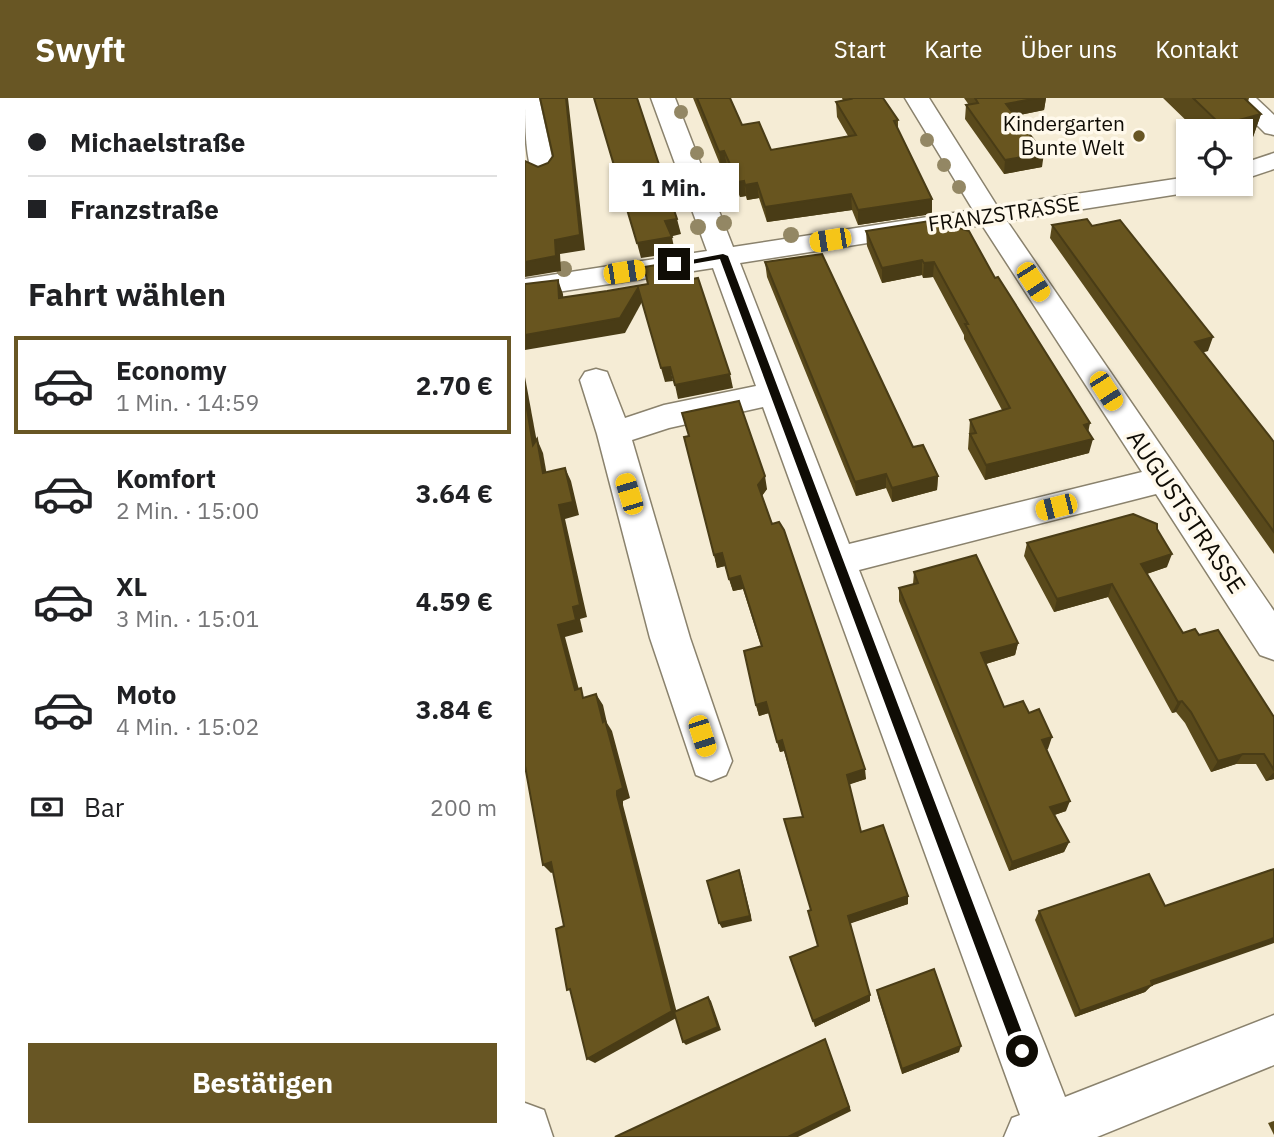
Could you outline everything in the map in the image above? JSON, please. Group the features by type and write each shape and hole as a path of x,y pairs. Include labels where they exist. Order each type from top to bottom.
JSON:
{"street":[{"path":"527,98 528,125 542,171"},
{"path":"663,98 838,561 1041,1132 1274,1040"},
{"name":"AUGUSTSTRASSE","path":"917,98 990,216 1274,643"},
{"path":"1242,98 1274,128"},
{"path":"1253,168 1274,162"},
{"name":"FRANZSTRASSE","path":"525,288 1176,187"},
{"path":"596,380 614,434 670,638 711,761"},
{"path":"614,434 664,417 775,393"},
{"path":"838,561 1164,479"},
{"path":"525,1129 526,1137"}],"building":[{"path":"540,98 566,98 580,235 555,240 556,256 525,262 525,161 538,167 548,163 553,156"},
{"path":"594,98 637,98 677,219 665,221 672,237 637,243"},
{"path":"697,98 730,98 742,125 759,122 771,150 856,135 836,102 850,98 883,98 898,120 894,121 932,199 858,210 851,194 765,207 757,183 745,185 744,181 738,182 724,151 719,152"},
{"path":"975,98 1038,98 1006,104 1044,153 1005,160 966,105 978,103"},
{"path":"1193,98 1244,98 1261,114 1243,119 1215,119"},
{"path":"942,219 944,224 969,231 995,278 998,277 1090,423 1084,425 1093,439 986,465 970,434 976,433 970,420 1010,408 965,324 968,324 934,262 924,263 922,260 882,268 866,231"},
{"path":"1087,219 1092,226 1120,220 1213,337 1195,342 1274,442 1274,532 1052,225"},
{"path":"822,254 913,447 923,445 938,476 892,488 886,474 855,482 765,262"},
{"path":"680,261 687,280 698,278 730,374 675,385 670,367 661,368 638,288 620,318 525,335 525,284 558,280 559,298 607,291 648,284 644,267"},
{"path":"525,397 533,445 537,439 543,473 565,468 573,502 559,505 580,605 573,607 576,620 558,625 575,690 581,688 583,698 596,694 603,722 605,720 623,788 617,791 617,795 672,1011 587,1059 570,989 567,990 556,929 564,926 551,862 543,865 525,766"},
{"path":"739,401 765,476 758,485 772,524 779,522 784,530 865,769 847,775 861,832 883,825 908,896 848,916 870,995 813,1021 790,957 818,946 808,911 811,910 784,819 803,817 782,740 777,742 766,702 756,705 744,651 762,646 740,576 729,579 722,553 714,555 684,437 689,436 682,413"},
{"path":"1133,514 1157,524 1157,529 1172,554 1141,564 1183,633 1195,629 1199,635 1218,630 1274,717 1274,770 1264,754 1243,754 1218,761 1191,712 1182,701 1178,702 1112,584 1057,599 1027,543"},
{"path":"976,555 1018,643 981,653 1004,707 1023,701 1029,713 1039,709 1052,737 1042,740 1070,801 1050,807 1069,842 1012,862 899,588 918,583 914,572"},
{"path":"1274,869 1274,938 1151,981 1152,985 1080,1011 1039,911 1149,874 1165,906"},
{"path":"739,870 750,916 719,923 707,881"},
{"path":"934,969 961,1046 902,1069 877,990"},
{"path":"708,997 718,1027 683,1042 674,1012"},
{"path":"825,1039 849,1107 788,1137 615,1137"}],"place":[{"name":"Kindergarten Bunte Welt","path":"1139,136"}],"route":[{"path":"674,264 723,256 1022,1051"}]}
